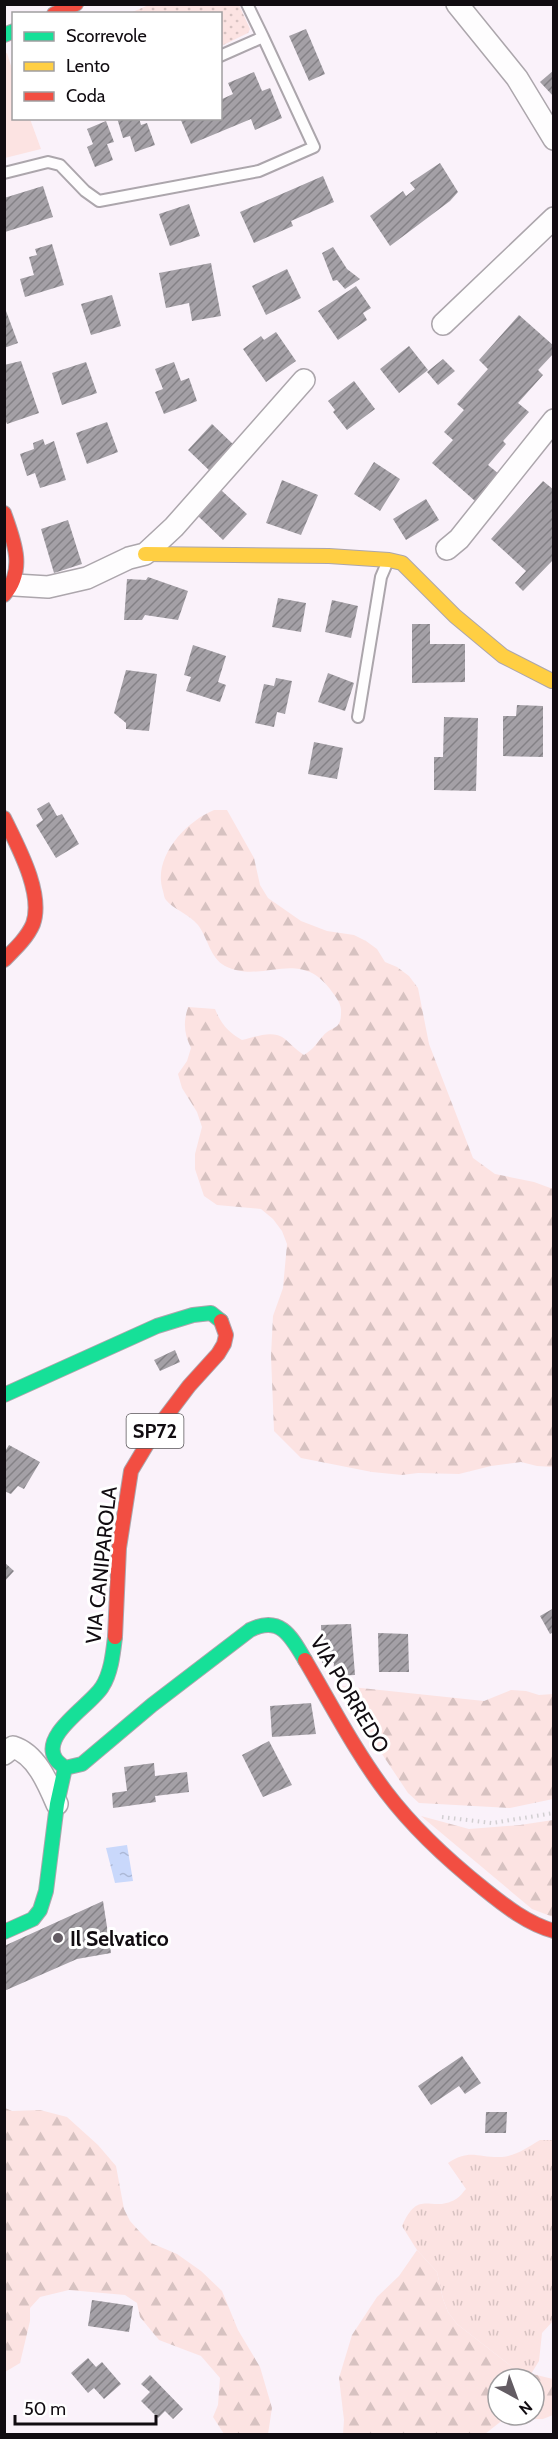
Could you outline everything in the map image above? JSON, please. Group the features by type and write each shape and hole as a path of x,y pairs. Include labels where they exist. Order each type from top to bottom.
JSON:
{"main road":[{"path":"58,12 75,4"},
{"path":"4,513 15,546 18,573 10,590"},
{"path":"145,554 329,556 402,563 455,616 503,656 552,681"},
{"path":"4,818 30,881 35,908 34,920 27,936 4,960"},
{"name":"VIA CANIPAROLA","path":"4,1395 177,1320 211,1313 220,1320 225,1330 226,1338 214,1359 200,1372 147,1442 132,1470 123,1520 117,1575 115,1644 111,1667 98,1694 69,1719 57,1734 54,1751 57,1762 65,1768"},
{"name":"VIA PORREDO","path":"65,1768 82,1764 153,1705 250,1630 260,1624 271,1624 286,1631 292,1637 343,1726 386,1792 410,1821 459,1869 499,1902 539,1927 554,1931"},
{"path":"4,1932 28,1922 40,1910 47,1882 57,1804 65,1768"}],"street":[{"path":"457,4 517,78 554,139"},
{"path":"443,324 554,218"},
{"path":"10,590 48,587 87,578 129,558 145,554 174,527 304,380"},
{"path":"447,549 459,539 554,420"},
{"path":"4,1754 13,1747 27,1755 47,1781 57,1804"}],"lane":[{"path":"4,172 48,162 60,165 85,191 99,201 259,171 314,147 247,4"},
{"path":"222,55 263,37"},
{"path":"4,535 7,543 4,555"},
{"path":"358,717 381,577 389,560"}],"path":[{"path":"436,1816 492,1823 554,1813"}],"green space":[{"path":"151,4 239,5 250,29 248,33 222,46 222,12 132,12"},
{"path":"7,53 12,69 12,120 30,120 41,149 5,158 4,54"},
{"path":"214,810 227,810 254,858 260,885 268,898 301,921 327,931 354,935 366,941 377,949 385,962 409,976 418,988 429,1044 473,1158 495,1174 534,1182 553,1189 553,1467 521,1462 459,1474 402,1475 372,1472 301,1458 274,1431 271,1356 273,1316 283,1288 287,1244 282,1231 261,1209 217,1205 204,1196 195,1169 195,1154 202,1127 197,1112 182,1088 178,1074 187,1061 191,1048 186,1033 185,1018 188,1007 215,1009 226,1027 242,1040 264,1035 280,1036 304,1055 326,1033 338,1025 341,1009 330,989 318,977 305,970 293,968 253,972 239,971 225,966 216,958 198,925 165,899 161,879 162,866 167,854 182,832"},
{"path":"342,1686 484,1701 511,1690 539,1695 553,1694 553,1799 510,1808 419,1803 408,1793 346,1700"},
{"path":"421,1816 469,1829 553,1820 553,1917 532,1909"},
{"path":"5,2108 12,2111 40,2110 67,2117 98,2145 116,2166 124,2209 130,2221 151,2243 177,2254 201,2271 222,2291 238,2330 260,2367 272,2408 268,2434 224,2434 213,2417 218,2405 220,2378 201,2356 159,2340 140,2317 137,2303 125,2295 69,2290 40,2297 30,2308 30,2321 20,2363 5,2372"},
{"path":"540,2140 553,2140 553,2321 542,2333 539,2361 535,2367 512,2367 457,2324 448,2312 443,2299 437,2272 417,2250 402,2226 414,2207 420,2204 447,2203 457,2198 466,2189 448,2163 456,2158 468,2155 502,2157 522,2151"},
{"path":"417,2250 437,2272 448,2312 457,2324 512,2367 486,2367 486,2427 494,2427 485,2434 343,2434 344,2420 339,2378 352,2335 377,2297 399,2276"},
{"path":"546,2377 553,2379 553,2415 546,2418"}],"water":[{"path":"127,1845 133,1881 115,1883 106,1848"}],"building":[{"path":"306,29 325,74 309,81 289,36"},
{"path":"554,70 554,97 540,82"},
{"path":"254,72 262,91 270,88 282,118 255,130 251,119 191,144 181,120 222,120 222,99 233,94 228,83"},
{"path":"118,120 140,120 141,125 147,123 155,145 135,152 130,136 123,138"},
{"path":"106,121 114,142 107,144 113,160 95,167 87,147 93,144 87,129"},
{"path":"440,163 458,192 450,201 390,246 370,216 403,191 406,196 415,189 410,183"},
{"path":"323,176 334,202 291,221 293,226 254,243 240,212"},
{"path":"43,186 53,217 5,232 4,198"},
{"path":"189,204 200,236 170,246 159,214"},
{"path":"52,244 64,285 25,297 20,279 34,275 29,257 37,255 35,249"},
{"path":"333,247 347,269 360,279 345,289 337,280 333,281 322,253"},
{"path":"211,263 221,316 192,321 189,303 166,308 159,273"},
{"path":"287,269 301,298 266,315 252,286"},
{"path":"356,286 371,308 363,313 367,320 338,340 318,311"},
{"path":"112,295 121,326 91,335 81,304"},
{"path":"4,311 6,311 18,343 4,348"},
{"path":"519,315 554,346 554,353 538,370 543,375 518,403 529,412 503,441 506,444 488,465 499,474 475,501 432,463 453,440 444,432 464,410 457,404 488,369 479,360"},
{"path":"276,332 296,361 266,382 243,349 261,336 264,340"},
{"path":"409,346 428,370 399,393 380,369"},
{"path":"443,359 455,371 438,385 427,372"},
{"path":"21,361 39,413 7,424 4,417 4,365"},
{"path":"86,362 97,393 62,405 52,373"},
{"path":"174,362 181,381 189,378 197,401 164,414 155,392 163,389 155,369"},
{"path":"354,381 375,409 347,430 333,412 335,410 328,401"},
{"path":"107,422 118,452 87,464 76,433"},
{"path":"212,424 236,447 212,473 188,450"},
{"path":"43,439 45,445 54,441 66,480 40,488 35,473 27,476 20,454 34,449 33,443"},
{"path":"374,462 400,479 380,511 354,494"},
{"path":"282,480 318,495 301,535 266,523"},
{"path":"543,481 554,490 554,559 523,591 515,583 526,571 491,539"},
{"path":"221,490 247,514 223,540 198,516"},
{"path":"426,499 439,520 406,540 393,519"},
{"path":"68,520 82,564 54,573 41,529"},
{"path":"148,577 188,591 178,620 145,615 142,620 124,620 127,579 146,580"},
{"path":"278,598 306,603 301,632 272,627"},
{"path":"332,600 358,606 351,638 325,632"},
{"path":"412,624 430,624 430,644 465,644 465,682 412,683"},
{"path":"193,645 226,656 218,682 226,685 220,702 186,691 191,677 184,675"},
{"path":"126,670 157,674 149,731 126,729 126,723 114,713"},
{"path":"328,673 354,683 345,711 318,702"},
{"path":"276,678 292,681 285,714 277,712 274,727 255,723 264,684 274,686"},
{"path":"517,705 543,706 543,757 503,756 503,716 516,716"},
{"path":"444,717 478,718 476,791 434,790 434,757 443,757"},
{"path":"314,742 343,748 337,779 308,774"},
{"path":"49,802 57,816 62,814 79,844 56,858 36,825 43,820 37,809"},
{"path":"175,1350 180,1362 160,1371 154,1360"},
{"path":"9,1445 40,1462 24,1489 18,1486 11,1494 4,1491 4,1453"},
{"path":"4,1562 14,1571 4,1582"},
{"path":"554,1608 554,1632 550,1634 540,1616"},
{"path":"351,1624 355,1675 333,1676 334,1663 322,1663 321,1625"},
{"path":"378,1633 408,1634 409,1672 379,1672"},
{"path":"311,1703 316,1734 272,1737 270,1706"},
{"path":"269,1741 292,1785 263,1797 242,1755"},
{"path":"154,1763 155,1776 187,1772 189,1792 155,1796 156,1802 113,1808 112,1793 127,1791 124,1767"},
{"path":"103,1901 111,1953 77,1959 4,1991 4,1946"},
{"path":"462,2056 481,2083 465,2094 459,2086 431,2105 418,2086"},
{"path":"486,2112 507,2112 506,2133 485,2133"},
{"path":"92,2300 133,2306 129,2332 88,2326"},
{"path":"88,2358 96,2367 102,2362 121,2384 104,2399 94,2388 88,2393 71,2373"},
{"path":"150,2375 183,2409 173,2419 165,2411 158,2418 141,2401 150,2392 141,2384"}],"traffic: fast":[{"path":"4,35 12,32"},
{"path":"4,1395 157,1326 193,1315 211,1313 221,1321"},
{"path":"115,1637 110,1670 105,1682 69,1720 55,1739 53,1749 55,1758 65,1768 82,1764 152,1705 250,1630 269,1625 283,1630 295,1643 305,1660"},
{"path":"4,1932 33,1919 40,1910 46,1891 57,1804 65,1768"}],"traffic: slow":[{"path":"145,554 329,556 402,563 455,616 503,656 552,681"}],"traffic: jam":[{"path":"58,12 76,4"},
{"path":"4,513 16,555 15,576 4,595"},
{"path":"4,818 28,870 35,898 33,924 4,960"},
{"path":"115,1637 119,1548 131,1471 155,1431 189,1386 218,1354 226,1335 221,1321"},
{"path":"305,1660 364,1760 408,1819 445,1856 500,1902 526,1919 554,1931"}],"place":[{"name":"Il Selvatico","path":"58,1938"}]}
